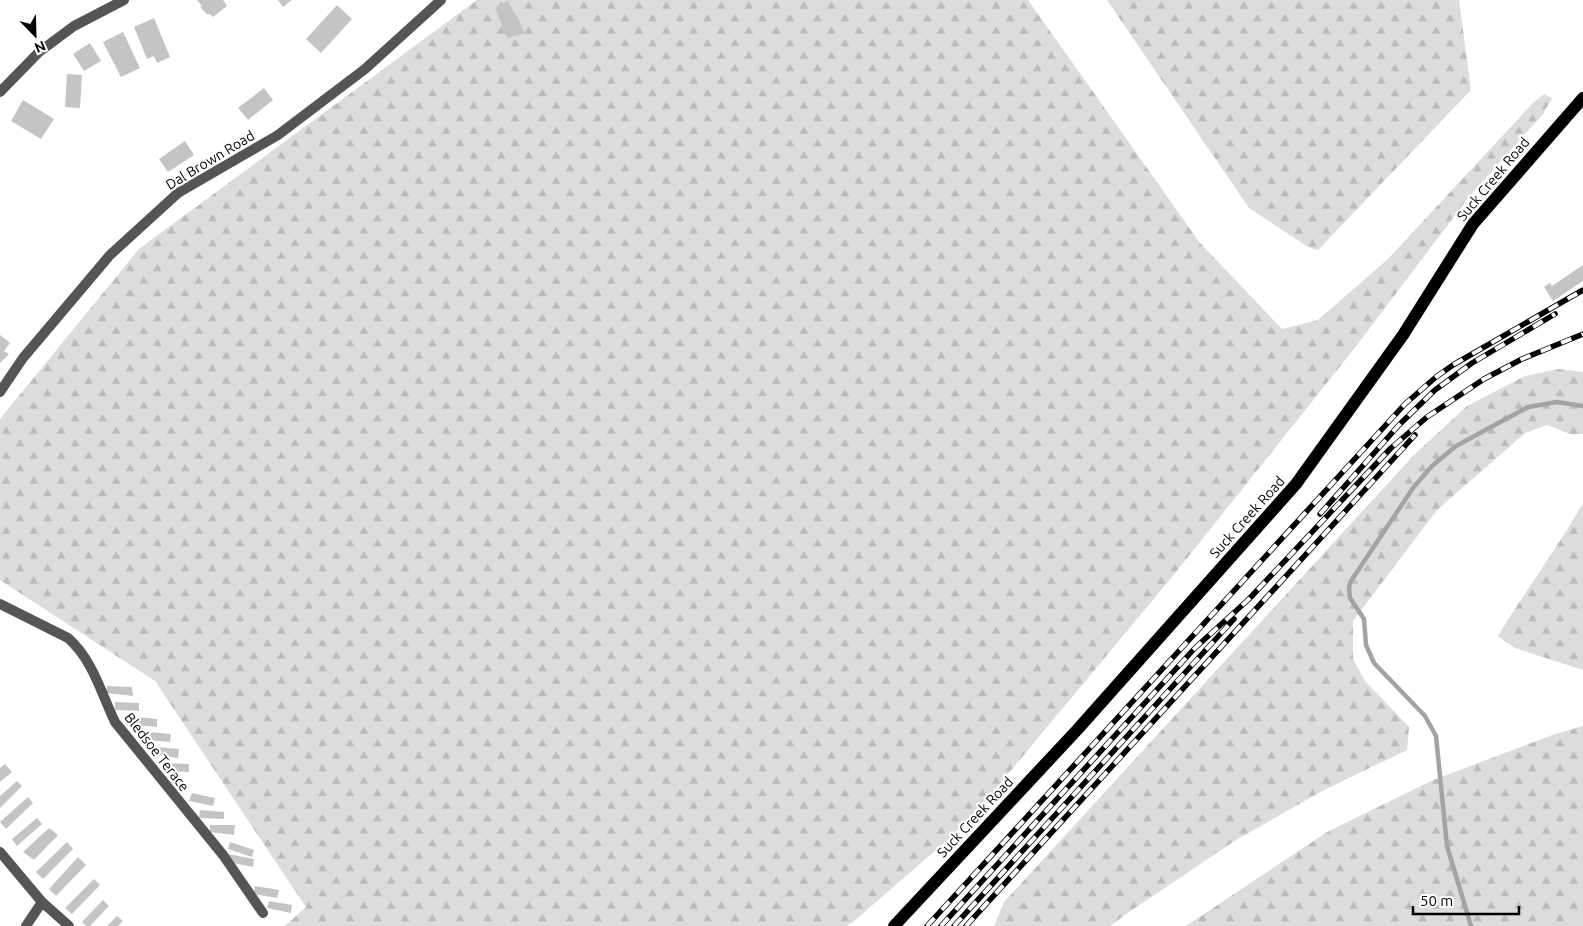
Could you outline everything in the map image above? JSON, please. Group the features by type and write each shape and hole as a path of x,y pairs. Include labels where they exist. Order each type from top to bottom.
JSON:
{"main road":[{"name":"Suck Creek Road","path":"894,926 1077,730 1296,484 1403,335 1473,224 1583,98"}],"street":[{"path":"0,92 38,52 74,26 124,0"},
{"name":"Dal Brown Road","path":"0,392 23,358 110,255 178,193 278,136 365,69 441,0"},
{"name":"Bledsoe Terace","path":"0,604 68,638 74,643 96,676 104,700 115,722 223,855 263,912"},
{"path":"0,852 42,902 69,926"},
{"path":"26,926 42,902"}],"green space":[{"path":"477,0 1028,0 1200,243 1282,329 1318,320 1388,259 1532,104 1544,94 1552,98 1543,114 1468,198 1354,349 1172,577 968,822 853,922 846,926 285,926 306,907 155,681 0,580 0,419 139,249"},
{"path":"1107,0 1459,0 1471,90 1318,250 1308,247 1249,208"},
{"path":"1558,369 1583,372 1583,434 1570,434 1547,425 1525,433 1437,510 1353,621 1353,659 1365,681 1409,727 1407,750 1322,791 1236,840 1110,926 994,926 1004,902 1414,455 1467,406 1525,376"},
{"path":"1583,503 1583,670 1515,648 1498,636"},
{"path":"1583,726 1583,926 1186,926 1327,832 1431,781 1552,735"}],"building":[{"path":"197,0 223,0 227,6 213,17 200,7 202,6"},
{"path":"278,0 292,0 283,7"},
{"path":"508,1 525,33 507,38 495,8"},
{"path":"337,5 352,19 321,53 306,39"},
{"path":"154,18 170,57 157,63 154,56 147,59 134,27"},
{"path":"123,32 140,68 121,77 103,42"},
{"path":"90,43 101,61 84,71 73,54"},
{"path":"67,74 82,75 80,108 65,107"},
{"path":"264,88 273,100 248,120 238,108"},
{"path":"23,100 54,119 41,139 11,121"},
{"path":"185,141 194,155 168,172 159,159"},
{"path":"1583,265 1583,281 1553,301 1544,287 1550,283 1552,286"},
{"path":"0,335 10,343 4,351 9,354 0,363"},
{"path":"107,686 132,687 133,696 106,693"},
{"path":"115,702 139,703 139,711 115,710"},
{"path":"127,716 157,719 157,727 125,724"},
{"path":"139,731 171,734 170,742 139,739"},
{"path":"156,747 179,749 178,758 155,755"},
{"path":"165,763 189,764 189,772 164,771"},
{"path":"5,764 12,772 0,782 0,768"},
{"path":"17,781 22,786 0,808 0,796"},
{"path":"192,793 215,798 213,806 189,801"},
{"path":"28,797 33,803 6,829 0,822"},
{"path":"200,810 224,812 224,819 199,818"},
{"path":"37,818 42,824 17,846 12,839"},
{"path":"210,825 235,825 234,835 210,832"},
{"path":"49,828 58,835 34,860 23,852"},
{"path":"67,842 73,849 43,879 36,872"},
{"path":"230,842 254,850 252,857 228,849"},
{"path":"228,854 254,859 253,867 228,862"},
{"path":"78,857 86,865 56,896 49,889"},
{"path":"94,879 100,885 72,914 65,908"},
{"path":"255,886 279,890 277,898 254,894"},
{"path":"103,900 109,906 90,926 86,926 82,922"},
{"path":"269,901 292,905 291,913 267,908"},
{"path":"117,916 123,921 118,926 107,926"}],"waterway":[{"path":"1471,926 1447,846 1436,736 1425,716 1374,663 1366,645 1364,619 1350,598 1349,587 1351,581 1413,488 1432,466 1456,446 1528,407 1557,402 1583,406"}],"railway":[{"path":"927,926 1405,404 1453,365 1583,290"},
{"path":"1320,514 1399,425 1435,390 1472,363 1555,314"},
{"path":"941,926 1195,648 1249,599 1391,448 1427,417 1484,379 1522,359 1583,334"},
{"path":"966,926 1415,435"},
{"path":"954,926 1234,619"}]}
